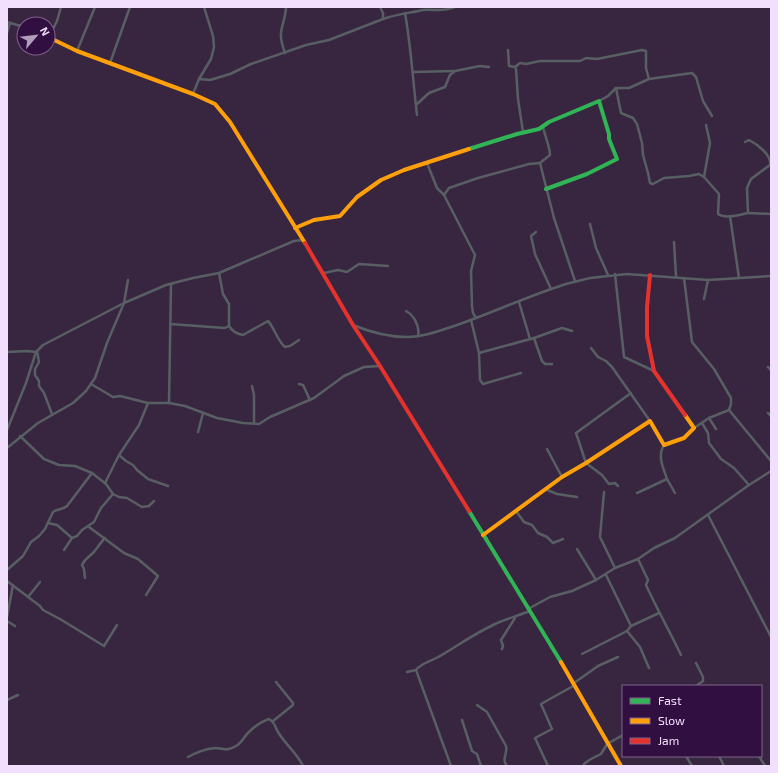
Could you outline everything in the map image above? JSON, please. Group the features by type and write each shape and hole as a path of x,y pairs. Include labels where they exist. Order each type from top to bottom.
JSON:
{"street":[{"path":"56,23 61,7"},
{"path":"77,51 96,7"},
{"path":"110,63 130,7"},
{"path":"193,94 210,59 214,47 213,36 205,7"},
{"path":"285,53 281,32 286,7"},
{"path":"380,7 383,13 383,19"},
{"path":"199,79 210,80 230,74 251,64 306,45 343,35 383,19 405,13 416,13 424,10 450,10 454,7"},
{"path":"405,13 411,44 417,115"},
{"path":"7,34 9,22"},
{"path":"56,40 77,51 193,94 215,104 230,122 302,240 324,273 353,325 380,366 575,684 607,744 621,766"},
{"path":"508,50 509,66 515,67"},
{"path":"515,67 520,62 526,64 540,61 580,61 586,58 597,58 642,50 646,51 646,68 649,79"},
{"path":"413,72 455,71 480,66 489,67"},
{"path":"515,67 523,132"},
{"path":"416,104 429,93 446,86 450,75 455,71"},
{"path":"295,228 314,220 340,216 357,197 381,180 404,170 523,132 540,129 549,122 599,101 608,96 616,88 629,88 649,79 692,73 695,74 700,86 702,101 712,116"},
{"path":"616,88 621,113 634,118 637,124 642,143 643,155 651,184 664,178 699,174 704,177 719,194 718,214 724,216 748,213 771,214"},
{"path":"546,189 586,174 617,159 609,139 609,134 599,101"},
{"path":"704,177 710,142 706,125"},
{"path":"444,195 449,188 470,181 529,164 540,163 550,155 543,127"},
{"path":"745,142 749,140 754,142 769,157 771,162 770,165 751,179 748,188 748,213"},
{"path":"427,163 437,188 444,195 475,255 471,271 472,306 473,313 476,318"},
{"path":"540,163 554,218 575,281"},
{"path":"730,216 739,278"},
{"path":"590,224 596,248 608,275"},
{"path":"536,232 530,236 535,254 550,289"},
{"path":"294,241 299,234"},
{"path":"7,430 26,383 36,351 49,341 124,303 171,284 219,273 294,241 302,240"},
{"path":"674,242 676,277"},
{"path":"324,273 338,270 347,272 359,264 388,266"},
{"path":"219,273 223,294 229,304 229,326 231,329 243,335 268,320 282,345 285,347 290,346 299,340"},
{"path":"353,325 380,334 407,337 418,336 471,320 550,289 575,281 615,274 635,274 708,280 771,276"},
{"path":"615,274 624,357 654,371"},
{"path":"650,275 647,306 648,336 654,371 694,428"},
{"path":"675,493 667,479 660,458 661,450 664,444 684,438 694,428 709,418 729,410 731,404 731,398 714,369 692,342 684,278"},
{"path":"7,448 38,423 72,403 83,394 91,384 95,378 107,343 124,303 128,280"},
{"path":"704,299 708,280"},
{"path":"169,403 171,284"},
{"path":"519,302 542,361 545,364 552,364"},
{"path":"406,311 410,313 415,322 419,332 418,336"},
{"path":"471,320 479,352 480,380 483,384 521,373"},
{"path":"170,324 225,328 229,326"},
{"path":"479,352 532,338 562,328 572,331"},
{"path":"591,348 598,357 606,361 612,367 632,394 664,444"},
{"path":"7,352 36,351"},
{"path":"36,351 39,362 35,369 35,375 39,381 39,386 45,395 52,414"},
{"path":"91,384 113,397 120,396 148,403 169,403 185,406 217,418 234,422 260,424 270,417 310,400 344,376 364,368 380,366"},
{"path":"768,367 771,370"},
{"path":"299,384 303,385 310,400"},
{"path":"252,386 254,395 254,424"},
{"path":"618,486 615,483 609,484 602,475 586,463 576,433 632,394"},
{"path":"105,483 119,455 139,425 148,403"},
{"path":"729,410 771,461"},
{"path":"198,432 203,413"},
{"path":"768,413 771,416"},
{"path":"709,418 716,429"},
{"path":"483,535 562,477 650,421"},
{"path":"702,423 708,432 709,443 721,459 734,468 749,484"},
{"path":"20,436 44,460 59,465 75,466 92,473 105,483 113,494 119,497 127,498 142,507 149,506 154,500"},
{"path":"547,449 562,477"},
{"path":"119,455 148,478 168,486"},
{"path":"407,672 416,670 418,666 438,657 491,626 506,619 515,617 550,597 572,591 606,575 616,568 638,559 654,548 675,538 749,484 771,471"},
{"path":"7,570 23,556 31,542 39,536 48,523 53,512 61,510 67,506 92,473"},
{"path":"637,493 667,479"},
{"path":"545,489 557,494 577,497"},
{"path":"604,492 600,537 616,568"},
{"path":"64,550 72,538 85,527 88,527 94,522 101,508 113,494"},
{"path":"516,510 524,522 532,526 538,533 547,537 553,543 563,539"},
{"path":"708,515 771,637"},
{"path":"48,523 57,525 72,538"},
{"path":"88,527 124,553 138,560 158,576 146,595"},
{"path":"85,578 82,565 84,560 105,538"},
{"path":"577,549 596,580"},
{"path":"638,559 648,580 646,585 681,656"},
{"path":"606,575 631,626"},
{"path":"7,581 43,610 104,646 117,625"},
{"path":"28,597 40,582"},
{"path":"7,617 13,585"},
{"path":"582,654 627,631 631,626 659,613"},
{"path":"502,649 503,646 501,640 515,617"},
{"path":"7,621 15,626"},
{"path":"627,631 640,647 649,668"},
{"path":"548,766 535,738 552,729 542,704 575,684 598,666 618,657"},
{"path":"696,663 703,678 703,681 697,685"},
{"path":"416,670 451,766"},
{"path":"273,721 293,705 276,682"},
{"path":"7,700 18,695"},
{"path":"478,705 487,712 506,746 507,751 503,759 507,766"},
{"path":"188,757 204,750 217,748 225,750 237,746 259,722 269,719 273,721 279,733 304,766"},
{"path":"462,720 472,751 477,754 481,766"},
{"path":"583,766 591,759 601,754 607,744 622,736"},
{"path":"687,757 692,766"},
{"path":"720,757 724,766"},
{"path":"760,757 765,766"}],"traffic: fast":[{"path":"469,149 517,134 539,129 549,122 599,101 609,134 609,139 617,159 587,174 546,189"},
{"path":"469,511 561,662"}],"traffic: slow":[{"path":"56,41 77,51 193,94 215,104 230,122 305,243"},
{"path":"295,228 314,220 340,216 357,197 381,180 404,170 469,149"},
{"path":"483,535 562,477 650,421 664,445 684,438 694,428 685,415"},
{"path":"561,662 621,766"}],"traffic: jam":[{"path":"305,243 353,325 380,366 469,511"},
{"path":"650,275 647,307 647,336 654,371 685,415"}]}
